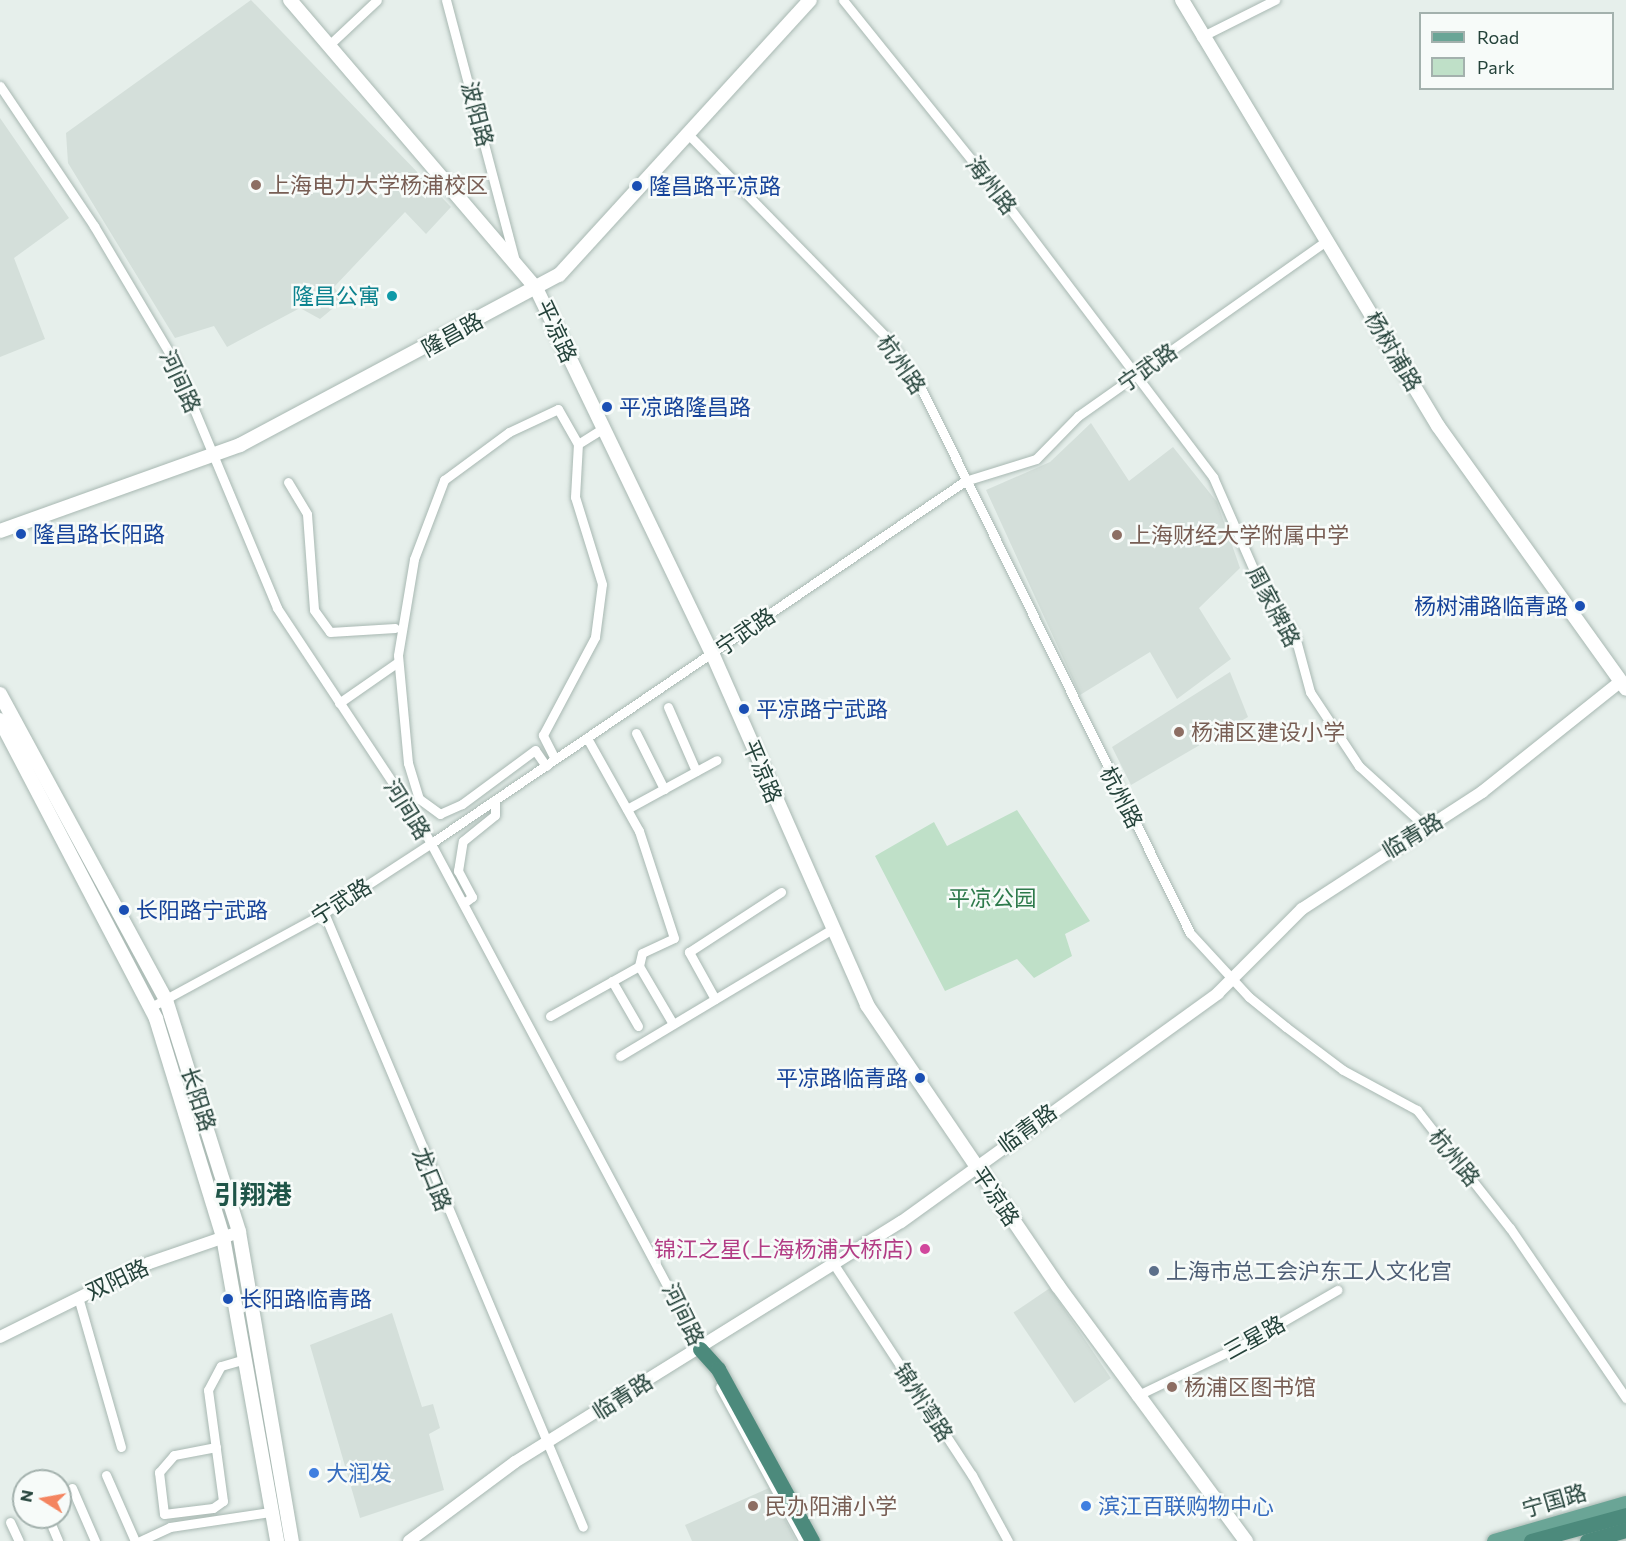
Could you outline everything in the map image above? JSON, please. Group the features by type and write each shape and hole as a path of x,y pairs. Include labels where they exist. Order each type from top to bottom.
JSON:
{"highway":[{"path":"700,1349 718,1369 812,1541"},
{"path":"1531,1541 1626,1515"},
{"path":"1587,1541 1626,1532"}],"main road":[{"name":"平凉路","path":"290,0 536,288 712,653 867,1005 975,1166 1136,1396 1246,1541"},
{"name":"隆昌路","path":"0,531 213,455 264,434 536,288 564,270 810,0"},
{"name":"杨树浦路","path":"1182,0 1201,37 1438,426 1623,686"},
{"name":"长阳路","path":"0,694 166,1000 239,1232 292,1541"},
{"name":"长阳路","path":"0,720 67,857 151,1007 223,1238 242,1360 276,1541"},
{"name":"宁国路","path":"1494,1541 1626,1503"},
{"path":"1602,1541 1626,1532"}],"street":[{"path":"328,46 377,0"},
{"name":"波阳路","path":"446,0 516,263"},
{"name":"海州路","path":"843,0 1003,199 1133,376"},
{"path":"1201,37 1275,0"},
{"name":"河间路","path":"0,86 157,331 213,455 277,608 430,844 464,903 804,1541"},
{"name":"杭州路","path":"689,135 887,338 920,384 965,481 1190,933 1235,980 1342,1070 1417,1110 1510,1228 1623,1387 1626,1398"},
{"name":"宁武路","path":"151,1007 324,913 546,766 965,481 1035,459 1078,416 1325,242"},
{"name":"周家牌路","path":"1133,376 1213,477 1256,575 1296,640 1310,692 1344,746 1425,826"},
{"path":"546,766 535,750 462,804 440,814 419,799 408,763 398,662 414,559 444,480 509,432 558,409 578,444 576,497 602,584 595,637 543,735 555,759"},
{"path":"578,444 602,429"},
{"path":"288,482 307,514 314,610 330,632 395,628"},
{"path":"339,703 398,662"},
{"name":"临青路","path":"409,1541 547,1444 835,1266 1235,980 1302,909 1425,826 1482,792 1623,686"},
{"path":"668,707 696,771"},
{"path":"636,733 664,789"},
{"path":"587,738 627,809 674,938 642,953 639,966 673,1024"},
{"path":"627,809 717,760"},
{"path":"464,903 472,897 458,872 463,841 495,815 495,800"},
{"path":"715,999 689,952 781,892"},
{"name":"龙口路","path":"324,913 583,1527"},
{"path":"620,1056 832,929"},
{"path":"550,1016 639,966"},
{"path":"612,981 638,1026"},
{"name":"双阳路","path":"0,1337 149,1263 239,1232"},
{"name":"锦州湾路","path":"835,1266 972,1475 1008,1541"},
{"name":"三星路","path":"1136,1396 1244,1344 1337,1290"},
{"path":"78,1298 121,1447"},
{"path":"216,1447 174,1455 159,1472 164,1514 213,1508 223,1501 216,1447 208,1390 220,1366 242,1360"},
{"path":"106,1475 135,1541"},
{"path":"72,1488 95,1541"},
{"path":"140,1541 170,1527 270,1512"},
{"path":"10,1522 19,1541"}],"shaded area":[{"name":"上海电力大学杨浦校区","path":"251,0 451,207 426,234 405,212 334,287 343,300 320,319 300,308 227,347 214,326 175,338 68,163 66,133"},
{"path":"0,118 69,218 14,258 45,339 0,357"},
{"name":"上海财经大学附属中学","path":"1091,423 1129,481 1173,447 1217,502 1240,568 1199,608 1231,659 1177,699 1150,652 1080,695 986,490 1050,462"},
{"name":"杨浦区建设小学","path":"1230,672 1248,717 1131,785 1112,747"},
{"path":"1050,1288 1111,1378 1074,1403 1014,1313"},
{"path":"392,1313 422,1407 433,1404 440,1428 429,1434 444,1490 360,1518 310,1345"},
{"name":"民办阳浦小学","path":"769,1488 796,1541 692,1541 685,1525"}],"green space":[{"name":"平凉公园","path":"1017,810 1090,921 1065,934 1072,956 1034,978 1017,959 945,991 875,856 934,822 947,846"}],"place":[{"name":"上海电力大学杨浦校区","path":"256,185"},
{"name":"隆昌路平凉路","path":"637,186"},
{"name":"隆昌公寓","path":"392,296"},
{"name":"平凉路隆昌路","path":"607,407"},
{"name":"隆昌路长阳路","path":"21,534"},
{"name":"上海财经大学附属中学","path":"1117,535"},
{"name":"杨树浦路临青路","path":"1580,606"},
{"name":"平凉路宁武路","path":"744,709"},
{"name":"杨浦区建设小学","path":"1179,732"},
{"name":"长阳路宁武路","path":"124,910"},
{"name":"平凉路临青路","path":"920,1078"},
{"name":"锦江之星(上海杨浦大桥店)","path":"925,1249"},
{"name":"上海市总工会沪东工人文化宫","path":"1154,1271"},
{"name":"长阳路临青路","path":"228,1299"},
{"name":"杨浦区图书馆","path":"1172,1387"},
{"name":"大润发","path":"314,1473"},
{"name":"民办阳浦小学","path":"753,1506"},
{"name":"滨江百联购物中心","path":"1086,1506"}],"district":[{"name":"引翔港","path":"253,1194"}]}
